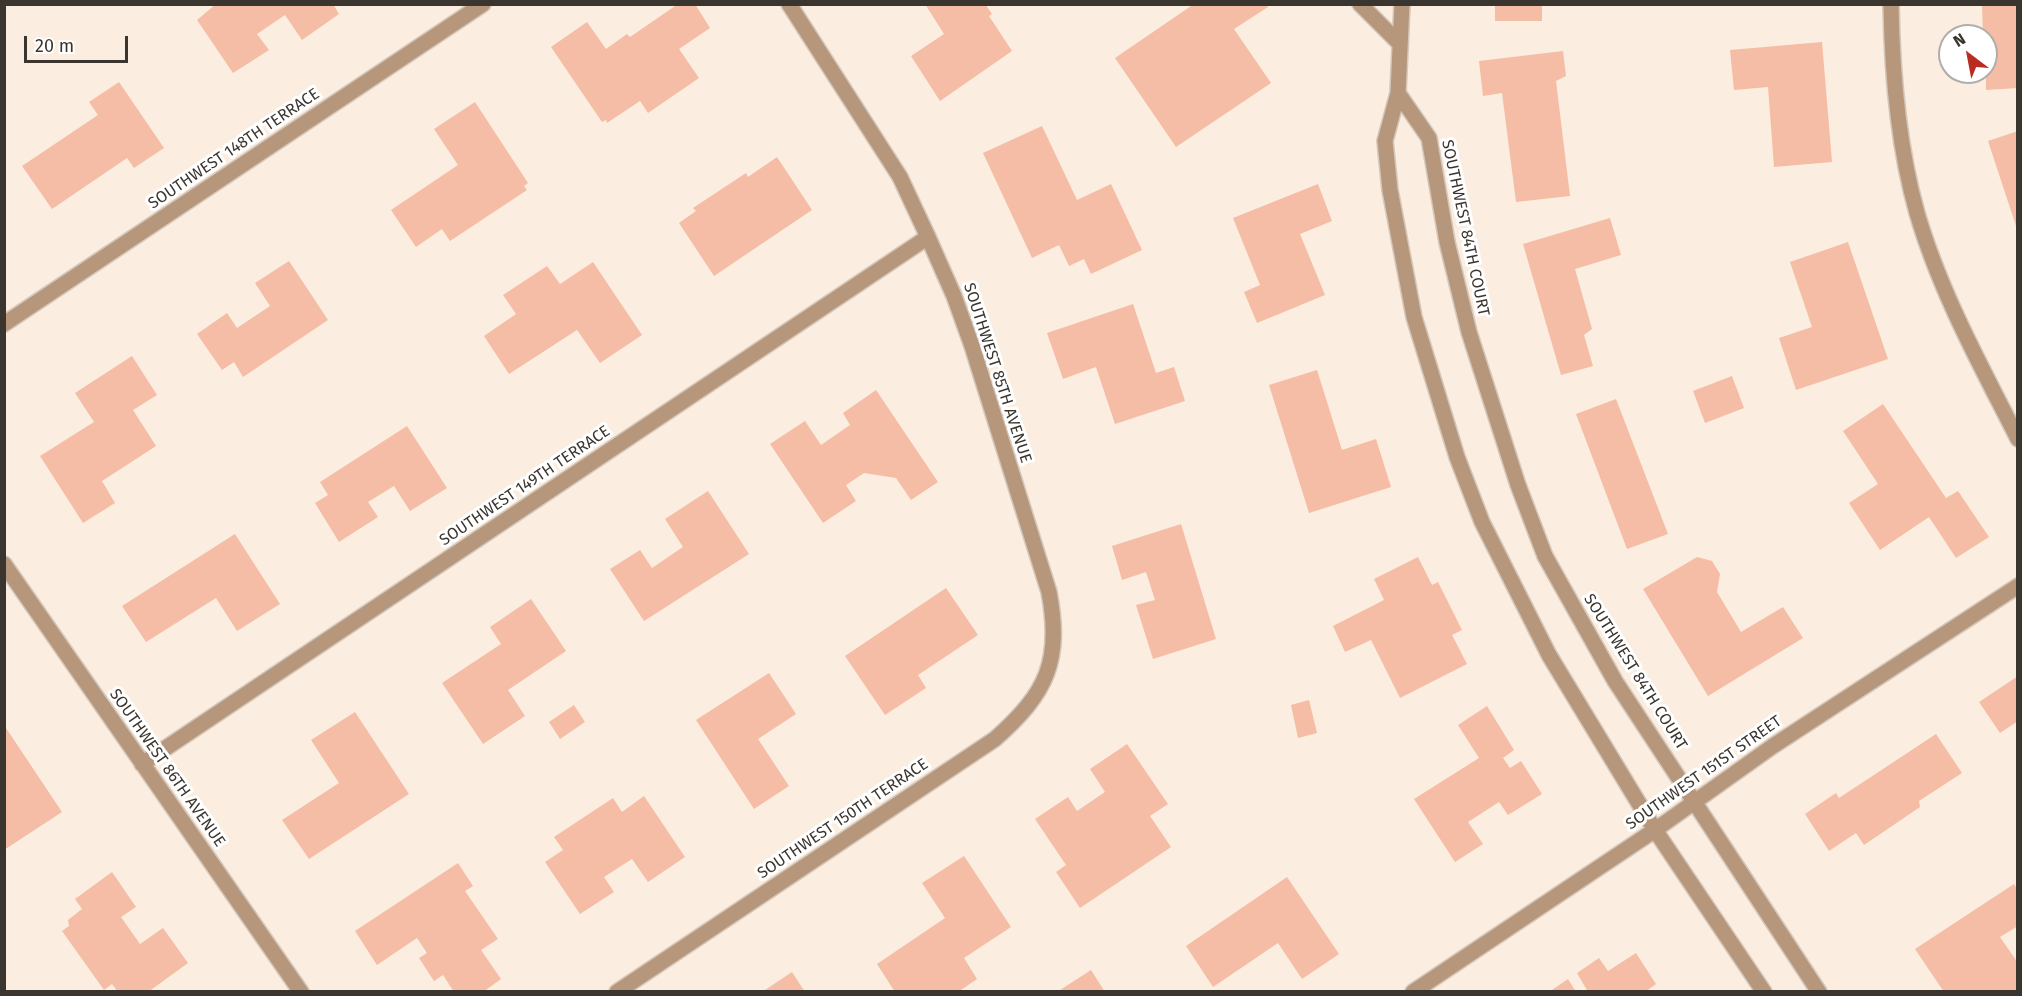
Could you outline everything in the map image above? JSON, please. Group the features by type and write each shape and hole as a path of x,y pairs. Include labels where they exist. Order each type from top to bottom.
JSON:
{"street":[{"name":"SOUTHWEST 148TH TERRACE","path":"4,324 483,4"},
{"name":"SOUTHWEST 85TH AVENUE","path":"789,4 900,177 928,237 972,346 1037,552 1052,611 1054,646"},
{"path":"1360,4 1399,43"},
{"path":"1402,4 1398,93 1385,141 1399,246 1414,317 1456,457 1482,522 1549,656 1655,830 1764,992"},
{"path":"1891,4 1892,60 1902,134 1917,213 1944,287 2018,439"},
{"name":"SOUTHWEST 84TH COURT","path":"1398,93 1429,138 1447,242 1469,332 1514,474 1545,556 1615,681 1819,992"},
{"name":"SOUTHWEST 149TH TERRACE","path":"142,764 928,237"},
{"name":"SOUTHWEST 86TH AVENUE","path":"4,564 301,992"},
{"name":"SOUTHWEST 151ST STREET","path":"1413,992 1655,830 1773,746 2018,586"},
{"name":"SOUTHWEST 150TH TERRACE","path":"617,992 995,739 1019,718 1035,698 1047,675 1054,646"}],"building":[{"path":"216,4 333,4 339,14 302,40 285,15 257,34 269,50 233,73 197,20"},
{"path":"678,4 695,4 710,28 679,49 699,78 648,113 640,101 607,123 606,120 602,122 551,47 587,22 606,49 627,34 630,37"},
{"path":"925,4 985,4 992,14 989,16 1012,51 940,101 911,56 944,34"},
{"path":"1194,4 1266,4 1268,7 1234,29 1271,83 1176,147 1115,58"},
{"path":"1495,4 1542,4 1542,21 1495,21"},
{"path":"1982,4 2018,4 2018,88 1986,90 1986,84 1998,84 1998,24 1983,24"},
{"path":"1822,42 1832,162 1774,167 1768,87 1734,90 1730,50"},
{"path":"1563,51 1566,76 1556,81 1570,196 1516,202 1502,93 1483,96 1479,61"},
{"path":"119,82 164,148 134,168 127,158 52,209 22,166 98,115 89,102"},
{"path":"475,102 528,183 524,186 527,190 450,241 442,229 416,247 391,210 458,165 434,129"},
{"path":"1042,126 1077,200 1111,184 1142,250 1091,274 1084,259 1069,266 1059,245 1032,258 983,153"},
{"path":"2018,131 2018,229 2017,229 1988,141"},
{"path":"777,157 812,210 714,276 679,223 696,211 693,208 746,173 748,177"},
{"path":"1318,184 1332,221 1300,234 1325,295 1257,323 1244,292 1260,285 1233,218"},
{"path":"1610,218 1621,255 1575,269 1592,329 1584,335 1593,366 1561,375 1523,244"},
{"path":"1848,242 1888,359 1796,390 1779,338 1812,327 1790,262"},
{"path":"289,261 328,320 243,377 234,362 222,370 197,334 227,313 237,328 270,306 255,283"},
{"path":"593,262 642,335 600,363 577,330 509,374 484,336 516,314 503,295 547,266 560,284"},
{"path":"1133,304 1156,373 1174,367 1185,401 1115,424 1096,367 1063,379 1047,333"},
{"path":"132,356 157,395 133,410 156,446 102,481 115,503 83,523 40,456 94,422 75,393"},
{"path":"1317,370 1342,450 1376,439 1391,487 1309,513 1269,385"},
{"path":"1732,376 1744,408 1705,423 1693,391"},
{"path":"876,390 938,482 911,500 896,478 864,473 846,485 856,501 823,523 770,444 805,421 821,445 850,425 843,413"},
{"path":"1616,399 1668,534 1627,549 1576,414"},
{"path":"1883,404 1946,498 1958,491 1989,537 1956,558 1929,517 1880,550 1849,503 1878,484 1843,431"},
{"path":"407,426 447,488 410,511 394,486 368,502 378,517 339,542 315,503 328,495 320,482"},
{"path":"708,491 749,554 644,621 610,569 640,550 652,568 683,547 665,519"},
{"path":"1181,524 1216,639 1153,659 1136,605 1155,600 1146,572 1122,580 1112,546"},
{"path":"235,534 280,604 237,631 216,598 146,642 122,606"},
{"path":"1418,557 1432,585 1438,582 1462,630 1452,635 1467,664 1400,698 1371,640 1345,652 1333,626 1384,600 1374,579"},
{"path":"1697,557 1712,561 1720,574 1717,592 1741,632 1783,607 1803,638 1708,696 1643,589"},
{"path":"946,588 978,635 918,675 926,688 885,715 845,656"},
{"path":"531,599 566,651 508,690 525,716 483,744 442,683 501,644 490,627"},
{"path":"769,673 796,714 758,739 789,786 754,809 696,720"},
{"path":"2018,676 2018,721 2000,733 1979,702"},
{"path":"1309,700 1317,733 1298,738 1291,705"},
{"path":"574,705 585,722 560,739 549,722"},
{"path":"1487,706 1514,750 1503,758 1510,768 1521,761 1542,794 1508,815 1499,802 1468,822 1483,844 1455,862 1414,799 1479,758 1458,725"},
{"path":"355,712 409,794 309,859 282,820 339,783 311,740"},
{"path":"4,725 62,812 4,850"},
{"path":"1936,734 1962,773 1919,801 1920,807 1864,845 1856,833 1829,851 1805,814 1836,793 1839,798"},
{"path":"1127,744 1168,804 1150,816 1171,847 1080,908 1056,872 1066,865 1035,819 1068,797 1077,811 1105,792 1090,769"},
{"path":"644,796 685,857 648,882 632,859 604,877 614,892 580,914 545,862 563,850 554,837 613,798 622,812"},
{"path":"964,856 1011,927 964,958 977,979 958,992 895,992 877,964 945,918 922,883"},
{"path":"458,863 473,886 465,891 498,939 481,950 501,979 483,992 454,992 443,975 434,981 419,958 427,953 417,938 377,965 355,931"},
{"path":"112,872 136,907 121,917 140,944 163,928 188,963 148,992 118,992 112,984 104,990 62,931 69,926 68,920 82,909 75,899"},
{"path":"1287,877 1339,954 1302,979 1278,943 1213,987 1186,946"},
{"path":"2014,884 2018,890 2018,926 2000,937 2018,963 2018,992 1944,992 1915,949"},
{"path":"1636,953 1656,984 1645,992 1588,992 1577,973 1599,958 1608,971"},
{"path":"1091,970 1105,992 1057,992"},
{"path":"792,972 805,992 762,992"},
{"path":"1568,979 1576,992 1549,992"}]}
